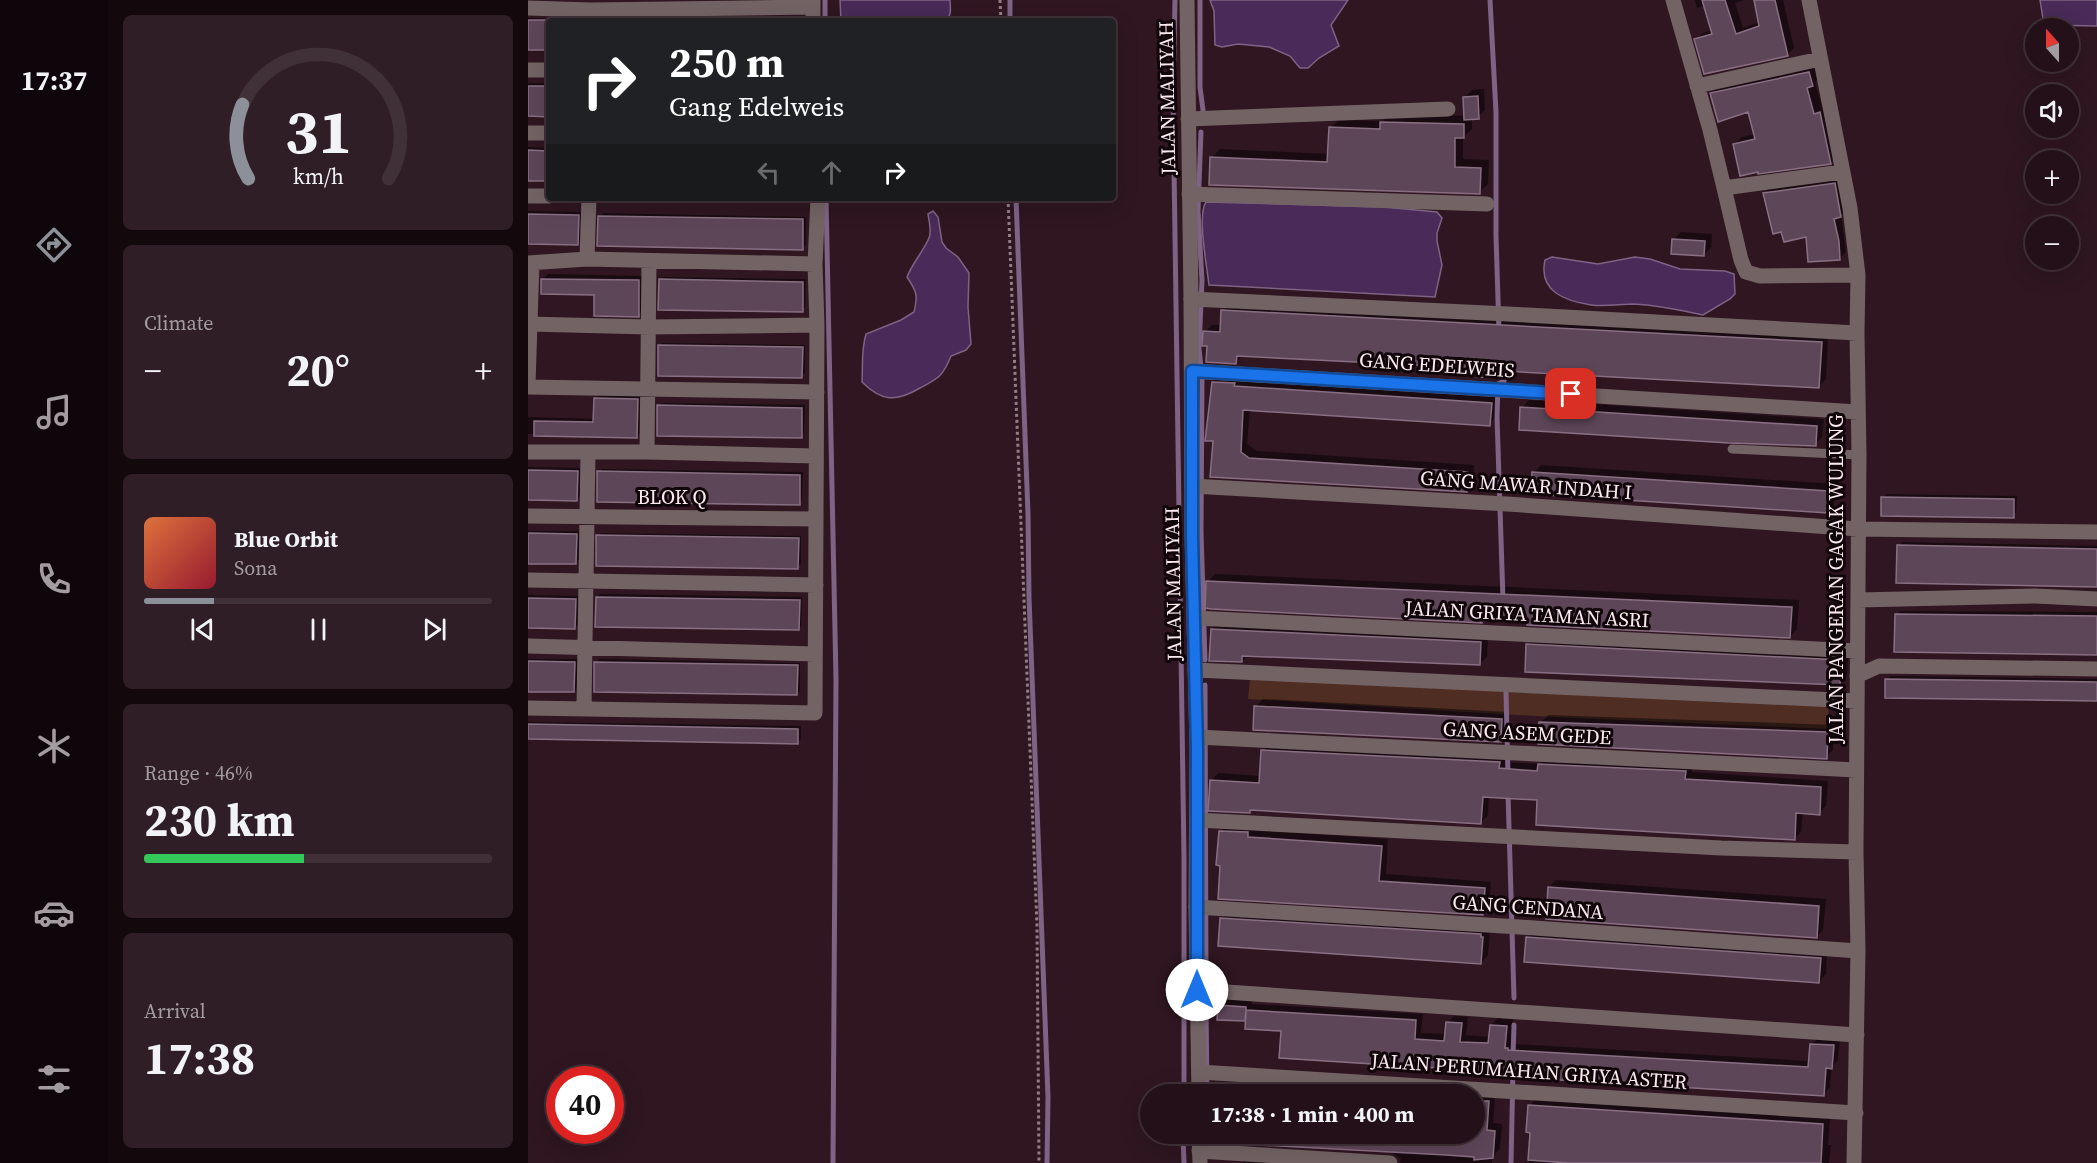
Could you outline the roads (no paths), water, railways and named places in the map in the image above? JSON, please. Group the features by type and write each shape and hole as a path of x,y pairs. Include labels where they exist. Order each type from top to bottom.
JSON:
{"street":[{"name":"JALAN MALIYAH","path":"1187,0 1188,119 1197,194 1200,299 1198,371 1203,820 1202,908 1197,990 1206,1072 1202,1084"},
{"path":"1673,0 1746,272 1760,276 1858,275"},
{"name":"JALAN PANGERAN GAGAK WULUNG","path":"1809,0 1850,208 1858,275 1856,775 1858,951 1854,1163"},
{"path":"528,8 591,16 813,9"},
{"path":"1697,86 1820,59"},
{"path":"528,70 546,70"},
{"path":"1188,119 1448,109"},
{"path":"528,133 546,133"},
{"path":"1724,188 1842,172"},
{"path":"1197,194 1487,204"},
{"path":"528,196 546,196"},
{"path":"587,260 589,201"},
{"path":"528,708 815,713 817,325 815,264 818,201"},
{"path":"815,264 587,260 530,263 528,386 817,392"},
{"path":"647,452 649,262"},
{"path":"1200,299 1857,333"},
{"path":"529,324 649,327 817,325"},
{"name":"GANG EDELWEIS","path":"1198,371 1858,412"},
{"path":"528,452 816,456"},
{"path":"585,708 585,518 588,452"},
{"name":"GANG MAWAR INDAH I","path":"1199,486 1500,504 1858,530 2097,532"},
{"name":"BLOK Q","path":"528,516 816,519"},
{"path":"528,580 816,585"},
{"path":"1858,600 2035,596 2097,599"},
{"name":"JALAN GRIYA TAMAN ASRI","path":"1201,618 1503,635 1857,651"},
{"path":"528,646 815,654"},
{"path":"1857,676 1879,666 2097,669"},
{"path":"1202,670 1857,701"},
{"name":"GANG ASEM GEDE","path":"1203,742 1856,775"},
{"path":"1203,820 1721,848 1856,852"},
{"name":"GANG CENDANA","path":"1202,908 1511,926 1858,951"},
{"path":"1197,990 1857,1035"},
{"name":"JALAN PERUMAHAN GRIYA ASTER","path":"1206,1072 1856,1113"},
{"path":"1205,1154 1390,1163"}],"lane":[{"path":"1732,449 1859,455"}],"waterway":[{"path":"825,0 825,18"},
{"path":"1010,0 1010,18"},
{"path":"1175,0 1173,97 1184,858 1184,1084"},
{"path":"1200,0 1200,87 1203,110"},
{"path":"1490,0 1496,112 1499,331"},
{"path":"1201,132 1198,211 1202,280 1199,348 1202,378 1201,531 1205,660"},
{"path":"826,201 836,679 833,1163"},
{"path":"1016,201 1048,1097 1047,1163"},
{"path":"1503,600 1497,417 1498,384 1504,381 1505,364"},
{"path":"1205,685 1206,977"},
{"path":"1506,692 1508,775"},
{"path":"1508,793 1514,998"},
{"path":"1206,1004 1207,1084"},
{"path":"1513,1056 1514,1025"},
{"path":"1511,1163 1513,1069"},
{"path":"1183,1144 1184,1163"},
{"path":"1207,1144 1207,1149"}]}
